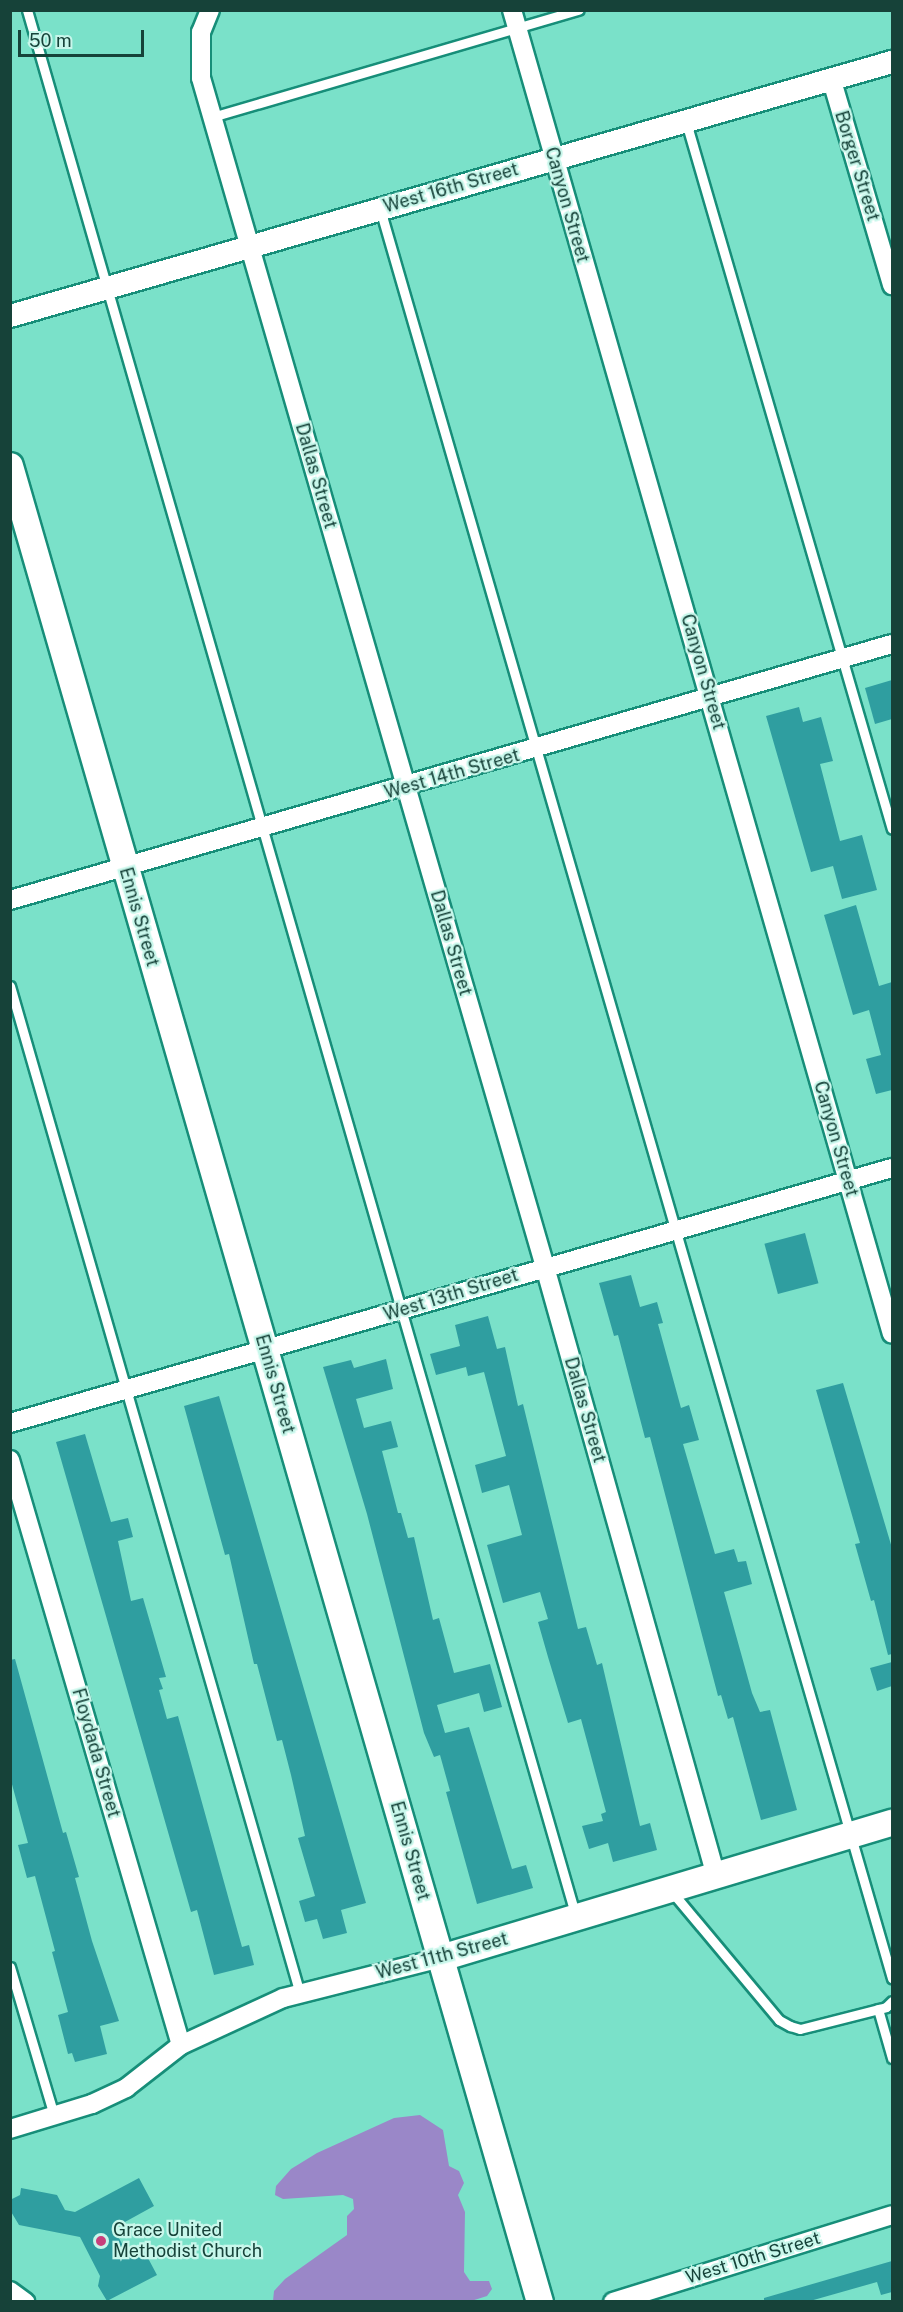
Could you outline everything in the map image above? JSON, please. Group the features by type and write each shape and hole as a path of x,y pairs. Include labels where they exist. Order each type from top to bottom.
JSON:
{"main road":[{"name":"Ennis Street","path":"10,466 540,2301"},
{"name":"West 11th Street","path":"441,1958 892,1823"}],"street":[{"name":"Dallas Street","path":"210,10 201,32 201,78 545,1267 716,1876"},
{"name":"Canyon Street","path":"512,10 892,1334"},
{"name":"West 16th Street","path":"10,316 892,62"},
{"name":"Borger Street","path":"832,81 892,285"},
{"name":"West 14th Street","path":"10,900 406,788 892,644"},
{"name":"West 13th Street","path":"10,1423 892,1167"},
{"name":"Floydada Street","path":"10,1460 181,2045"},
{"name":"West 11th Street","path":"10,2129 92,2104 126,2088 181,2045 228,2021 300,1994 441,1958"},
{"name":"West 10th Street","path":"613,2301 892,2216"},
{"path":"10,2291 25,2301"}],"lane":[{"path":"27,10 577,1918"},
{"path":"212,117 579,10"},
{"path":"686,122 892,829"},
{"path":"380,209 892,1978"},
{"path":"10,986 128,1389 300,1994"},
{"path":"670,1890 779,2020 790,2026 800,2029 878,2009 892,2001"},
{"path":"10,1967 54,2116"},
{"path":"878,2009 892,2058"}],"shaded area":[{"path":"420,2115 443,2130 449,2166 459,2171 464,2183 458,2195 465,2212 464,2272 470,2281 489,2281 492,2289 487,2296 468,2302 273,2301 274,2291 285,2279 347,2235 347,2216 354,2209 353,2199 343,2195 283,2199 275,2195 276,2186 291,2169 317,2153 394,2118"}],"building":[{"path":"892,680 892,719 875,724 865,688"},
{"path":"799,707 803,722 821,717 833,761 820,764 840,841 862,835 877,890 842,899 833,866 811,872 766,716"},
{"path":"856,905 879,986 892,982 892,1090 876,1094 866,1059 881,1055 869,1010 853,1015 824,915"},
{"path":"805,1233 818,1283 778,1294 764,1244"},
{"path":"631,1275 640,1307 657,1302 663,1323 658,1324 681,1408 689,1405 699,1440 683,1444 715,1554 734,1549 738,1562 746,1561 752,1584 724,1592 752,1693 760,1712 770,1710 797,1810 761,1820 733,1717 728,1719 721,1695 718,1696 650,1437 645,1438 618,1335 614,1336 599,1283"},
{"path":"488,1316 497,1349 505,1347 518,1406 523,1404 578,1629 586,1627 597,1665 602,1663 640,1826 650,1823 657,1850 613,1862 608,1843 589,1849 582,1826 603,1821 601,1814 606,1812 581,1719 568,1723 548,1657 538,1622 548,1619 540,1592 503,1603 487,1545 522,1535 509,1485 482,1493 475,1465 506,1456 484,1372 468,1376 466,1367 436,1375 430,1354 460,1346 455,1325"},
{"path":"386,1359 393,1389 356,1399 364,1428 391,1421 398,1447 382,1451 398,1513 401,1513 408,1538 414,1537 433,1620 439,1618 454,1673 490,1664 502,1707 484,1712 479,1693 437,1705 445,1733 469,1727 512,1869 526,1865 533,1888 477,1904 446,1792 450,1791 440,1755 434,1757 424,1733 367,1514 323,1367 351,1360 354,1368"},
{"path":"843,1383 892,1548 892,1654 888,1655 874,1600 871,1601 855,1544 860,1543 816,1390"},
{"path":"219,1396 366,1903 341,1910 347,1933 323,1939 317,1919 305,1922 299,1901 315,1896 298,1838 305,1836 291,1775 282,1740 277,1741 257,1664 254,1664 229,1554 225,1555 184,1406"},
{"path":"85,1434 111,1522 128,1518 133,1537 118,1541 131,1601 143,1598 166,1677 159,1678 163,1689 159,1690 167,1719 178,1716 242,1947 249,1945 254,1965 214,1975 197,1910 191,1912 56,1442"},
{"path":"15,1659 63,1833 66,1832 79,1877 75,1878 92,1941 119,2021 100,2026 107,2054 75,2062 72,2053 68,2054 58,2015 68,2012 52,1952 55,1951 35,1876 27,1878 18,1845 28,1843 10,1777 10,1660"},
{"path":"892,1662 892,1686 877,1691 870,1668"},
{"name":"Grace United Methodist Church","path":"139,2178 154,2206 114,2228 126,2252 141,2245 157,2275 107,2301 98,2286 100,2276 80,2237 19,2225 10,2210 12,2199 20,2195 21,2188 57,2195 65,2210 75,2212"},
{"path":"892,2261 892,2292 881,2295 877,2282 810,2301 764,2301 764,2298"}],"place":[{"name":"Grace United Methodist Church","path":"101,2241"}]}
